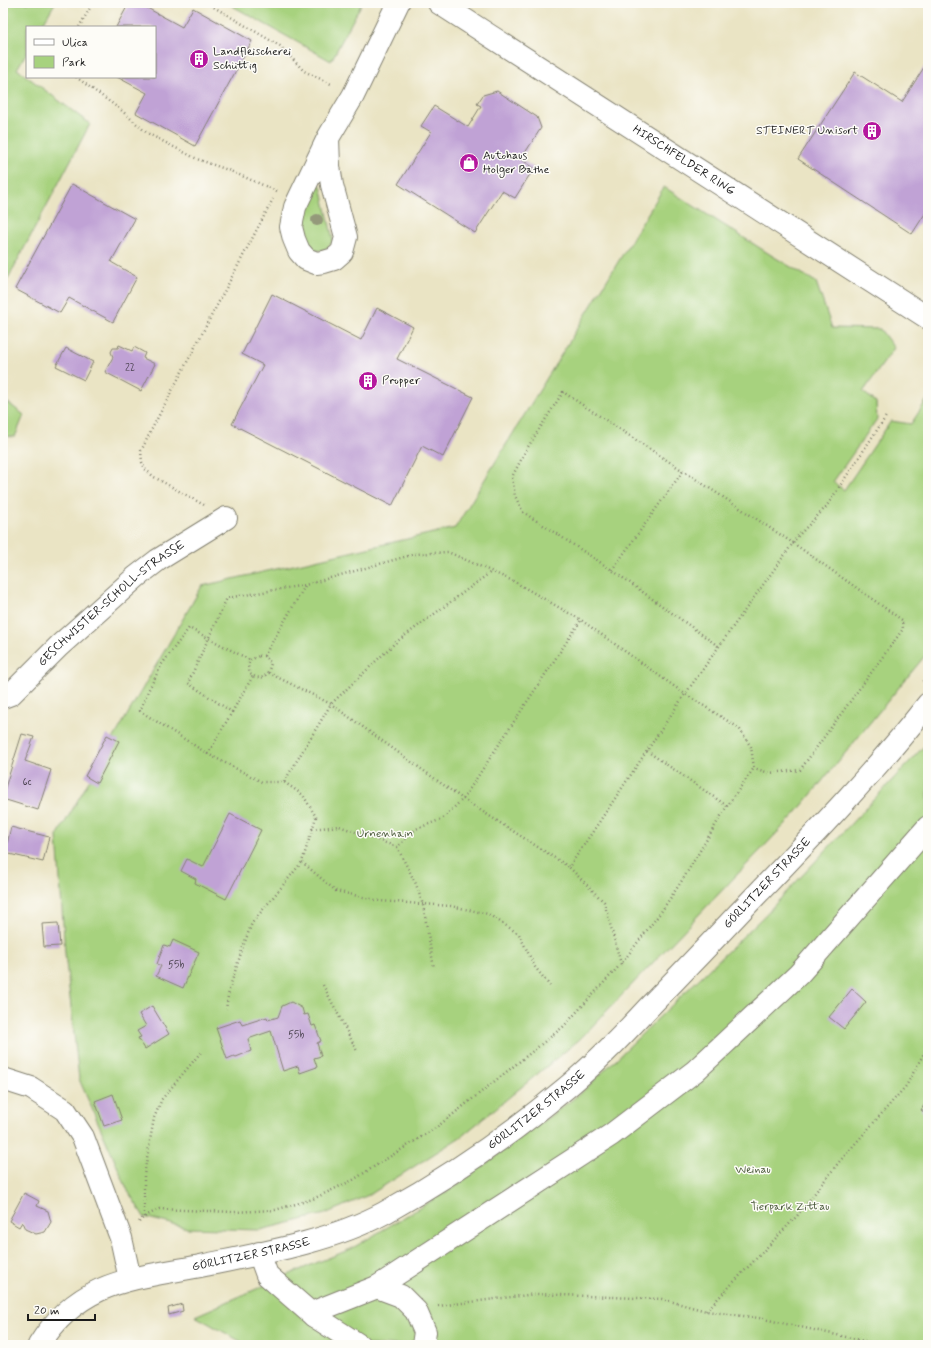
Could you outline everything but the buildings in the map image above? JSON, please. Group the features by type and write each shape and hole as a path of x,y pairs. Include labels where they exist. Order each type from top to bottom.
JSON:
{"street":[{"path":"328,138 329,166 332,185 346,237 342,252 334,259 316,263 306,259 299,251 291,227 292,217 298,198 328,138 353,96 398,3"},
{"name":"HIRSCHFELDER RING","path":"439,3 928,318"},
{"name":"GESCHWISTER-SCHOLL-STRASSE","path":"3,697 11,694 59,646 136,577 158,560 226,518"},
{"name":"GÖRLITZER STRASSE","path":"38,1345 49,1329 65,1312 83,1298 106,1286 130,1279 203,1265 306,1242 359,1225 383,1214 439,1180 505,1136 568,1086 622,1035 841,807 905,734 928,704"},
{"path":"314,1316 319,1310 377,1287 611,1135 695,1071 799,974 928,827"},
{"path":"3,1079 31,1088 66,1110 83,1137 121,1238 130,1279"},
{"path":"259,1253 266,1275 314,1316 359,1345"},
{"path":"377,1287 401,1296 416,1311 425,1332 423,1345"}],"path":[{"path":"80,26 92,3"},
{"path":"207,3 280,46 304,71 353,96"},
{"path":"77,78 121,110 147,133 197,159 228,170 276,191 298,198"},
{"path":"226,518 154,477 145,469 142,462 141,451 261,223 276,191"},
{"path":"718,646 612,570 523,512 515,496 512,477 526,450 563,392 793,543 902,620 903,629 800,770 769,773 754,768"},
{"path":"569,867 718,646 797,537 826,507 887,415"},
{"path":"612,570 683,471"},
{"path":"139,1222 144,1217 159,1209 234,1212 275,1210 313,1199 353,1180 437,1127 563,1028 621,964 661,912 683,879 727,806 754,768 751,747 740,728 685,694 581,620 513,581 448,552 415,554 305,585 227,598 188,683 232,712"},
{"path":"284,782 331,704 396,643 491,572"},
{"path":"264,656 305,585"},
{"path":"397,847 416,829 442,819 463,799 581,620"},
{"path":"226,1009 229,990 252,923 302,862 316,817 303,795 284,782 262,782 208,754 140,711 148,691 162,664 190,628 250,660"},
{"path":"259,656 264,656 271,663 269,673 263,677 256,678 250,674 248,666 250,660 259,656"},
{"path":"269,673 331,704 463,799 569,867 604,902 621,964"},
{"path":"208,754 253,676"},
{"path":"647,751 727,806"},
{"path":"312,829 339,826 397,847 416,884 423,905 434,968"},
{"path":"302,862 336,890 380,901 451,906 488,914 519,934 535,967 550,986"},
{"path":"324,985 357,1051"},
{"path":"706,1311 797,1216 839,1162 906,1086 928,1046"},
{"path":"144,1217 144,1175 154,1118 162,1099 201,1052"},
{"path":"416,1311 443,1305 536,1294 662,1299 706,1311 759,1318 883,1345"}],"green space":[{"path":"3,3 55,3 42,26 26,26 26,54 17,69 26,76 26,78 29,78 90,124 3,288"},
{"path":"227,3 362,3 331,61"},
{"path":"317,183 321,186 333,240 328,247 320,250 313,249 310,246 307,242 305,232 305,219 308,200"},
{"name":"Urnenhain","path":"664,187 816,282 832,328 880,329 894,348 863,392 876,402 877,419 833,482 844,490 891,421 911,424 928,398 928,652 796,813 580,1039 462,1136 371,1194 325,1214 260,1230 187,1228 144,1217 128,1191 79,1079 65,953 57,836 202,586 455,528"},
{"path":"3,399 24,415 15,437 3,436"},
{"name":"Tierpark Zittau","path":"928,742 928,1345 247,1345 195,1316 351,1249 456,1186 581,1093 764,916"}],"place":[{"name":"Landfleischerei Schüttig","path":"199,59"},
{"name":"STEINERT Unisort","path":"872,131"},
{"name":"Autohaus Holger Bathe","path":"469,163"},
{"name":"Propper","path":"368,381"}],"park label":[{"name":"Weinau","path":"753,1170"}]}
